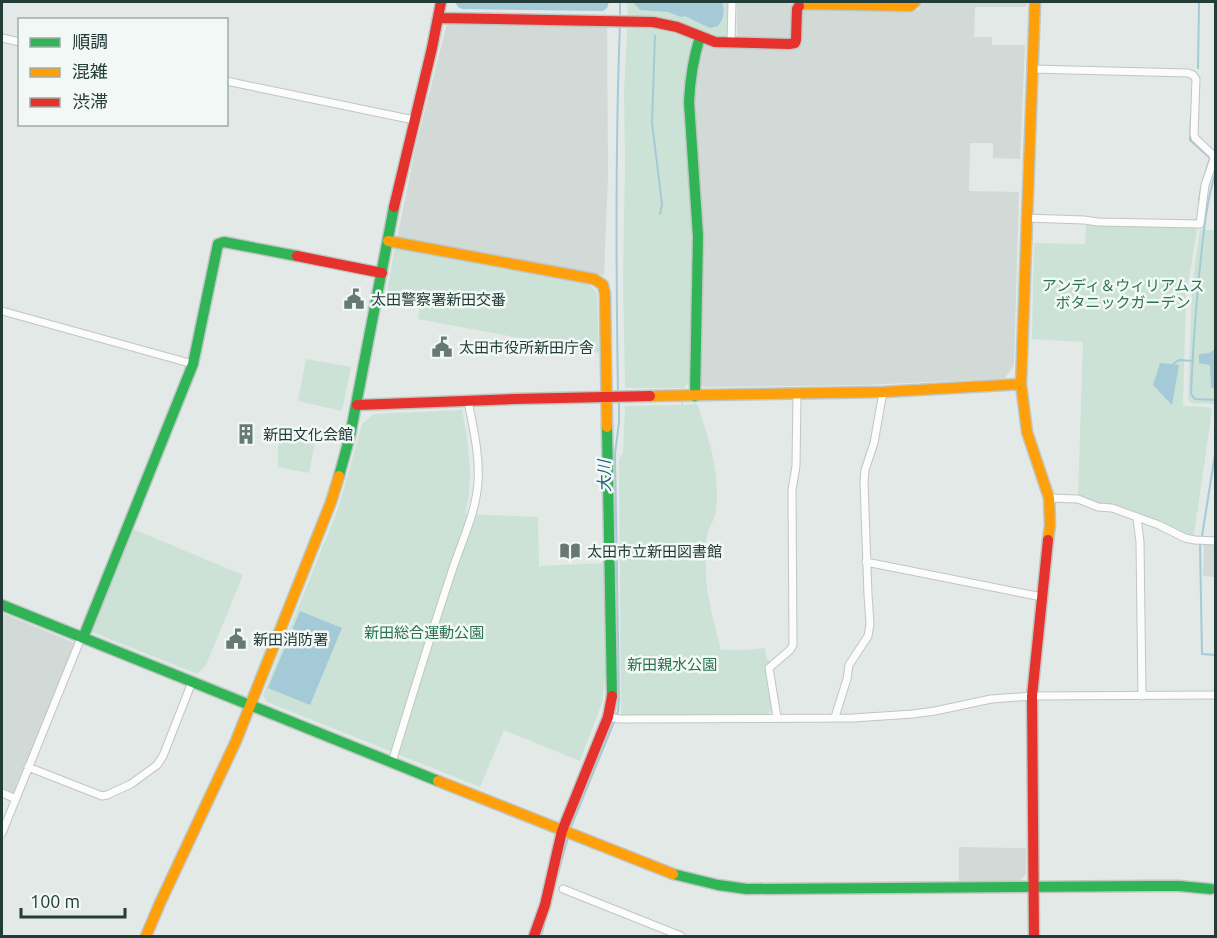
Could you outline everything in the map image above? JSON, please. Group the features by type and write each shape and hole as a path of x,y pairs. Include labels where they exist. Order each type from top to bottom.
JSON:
{"street":[{"path":"146,936 231,751 332,502 357,405 397,193 441,2"},
{"path":"731,43 732,2"},
{"path":"439,18 664,23 716,42 789,44 795,43 797,9 800,5 910,6 915,2"},
{"path":"1034,936 1032,696 1050,525 1049,498 1027,432 1021,384 1035,2"},
{"path":"695,396 698,230 689,105 692,67 700,37"},
{"path":"2,38 18,42"},
{"path":"1026,218 1200,224 1205,185 1214,159 1194,134 1196,79 1193,75 1188,73 1031,69"},
{"path":"228,81 414,120"},
{"path":"388,241 594,279 603,285 605,294 610,397 612,700 534,936"},
{"path":"2,833 193,364 217,247 224,242 382,273"},
{"path":"2,311 193,364"},
{"path":"357,405 610,397 797,395 1021,384"},
{"path":"835,717 849,665 868,636 870,620 864,482 883,392"},
{"path":"777,717 769,668 793,645 792,489 796,466 797,395"},
{"path":"392,762 477,494 477,453 468,401"},
{"path":"1049,498 1078,500 1098,507 1112,508 1185,537 1215,541"},
{"path":"1137,518 1140,543 1142,696"},
{"path":"867,562 1042,597"},
{"path":"2,605 249,706 681,877 747,889 1179,886 1213,889"},
{"path":"28,767 102,796 131,784 151,771 163,756 192,682"},
{"path":"608,717 619,719 835,717 913,714 991,699 1032,696 1215,695"},
{"path":"2,793 16,799"},
{"path":"563,889 681,936"}],"shaded area":[{"path":"737,2 798,2 793,36 788,39 741,38 737,34"},
{"path":"919,2 1027,2 1026,7 975,7 974,37 992,37 992,45 1025,45 1020,159 993,158 993,143 970,143 969,191 1019,192 1014,365 1005,378 994,379 864,385 704,387 701,384 702,300 693,103 694,76 700,46 706,43 729,47 800,48 801,12 805,8 919,10"},
{"path":"447,24 607,26 608,175 604,275 399,237 416,145"},
{"path":"1204,543 1215,543 1215,577 1203,576"},
{"path":"2,613 75,643 14,793 2,788"},
{"path":"959,847 1026,848 1026,874 1019,881 959,881"}],"green space":[{"name":"新田親水公園","path":"627,2 728,2 728,35 724,38 668,20 630,16 671,29 693,42 688,63 684,106 693,213 693,327 689,383 683,388 683,405 697,404 710,444 715,470 716,511 707,536 706,578 721,650 765,648 766,657 770,663 766,667 772,710 768,714 621,716 619,459 623,453 625,406 681,405 681,388 625,388 623,274"},
{"name":"アンディ＆ウィリアムス ボタニックガーデン","path":"1086,224 1194,227 1197,230 1186,296 1183,406 1208,407 1212,411 1194,534 1191,536 1157,520 1112,505 1098,504 1078,496 1083,342 1032,339 1034,243 1085,244"},
{"path":"1200,230 1215,230 1215,404 1191,403 1188,399 1192,287"},
{"path":"395,247 589,284 597,293 599,353 418,319 421,300 387,292"},
{"path":"306,359 351,367 342,411 298,401"},
{"name":"新田総合運動公園","path":"462,410 470,462 465,514 538,517 539,566 606,563 607,609 602,703 580,761 504,730 480,787 267,702 263,695 339,506 362,424 374,414"},
{"path":"282,426 317,432 309,473 278,467 278,447"},
{"path":"133,529 243,575 206,665 197,674 92,632"}],"water":[{"path":"455,2 609,2 603,11 462,9"},
{"path":"633,2 722,2 722,20 718,26 710,28 685,16 640,10"},
{"path":"1215,349 1215,389 1211,387 1210,365 1199,363 1199,354 1209,353"},
{"path":"1160,363 1179,365 1172,405 1153,385"},
{"path":"300,611 342,628 310,705 268,688"}],"waterway":[{"name":"大川","path":"620,2 620,17"},
{"path":"1198,68 1199,2"},
{"name":"大川","path":"618,395 616,210 620,25"},
{"path":"655,36 652,123 662,204 660,214"},
{"path":"1191,116 1190,140 1210,158 1205,174"},
{"path":"1216,171 1203,235 1191,394 1195,399 1216,400"},
{"path":"1199,200 1201,188"},
{"path":"1173,364 1179,360 1193,361"},
{"name":"大川","path":"570,829 618,711 615,454 619,400"},
{"path":"1202,536 1216,448"},
{"path":"1200,545 1202,654 1216,655"},
{"name":"大川","path":"541,936 568,837"}],"traffic: fast":[{"path":"695,396 698,236 689,102 692,69 700,37"},
{"path":"339,476 350,436 394,207"},
{"path":"83,638 193,364 218,244 224,242 297,256"},
{"path":"607,427 612,696"},
{"path":"2,605 438,781"},
{"path":"673,874 718,885 747,889 1152,886 1211,889"}],"traffic: slow":[{"path":"799,6 804,4 910,6 915,2"},
{"path":"1035,2 1021,384 1027,432 1049,498 1048,540"},
{"path":"388,241 594,279 603,285 607,427"},
{"path":"650,396 883,392 1021,384"},
{"path":"146,936 236,741 331,502 339,476"},
{"path":"438,781 673,874"}],"traffic: jam":[{"path":"394,207 441,2"},
{"path":"439,18 653,22 677,27 715,42 789,44 795,43 796,40 799,6"},
{"path":"297,256 382,273"},
{"path":"357,405 650,396"},
{"path":"1034,936 1032,696 1048,540"},
{"path":"534,936 545,905 562,831 608,717 612,696"}],"place":[{"name":"太田警察署新田交番","path":"354,299"},
{"name":"太田市役所新田庁舎","path":"442,347"},
{"name":"新田文化会館","path":"246,434"},
{"name":"太田市立新田図書館","path":"570,551"},
{"name":"新田消防署","path":"236,639"}]}
